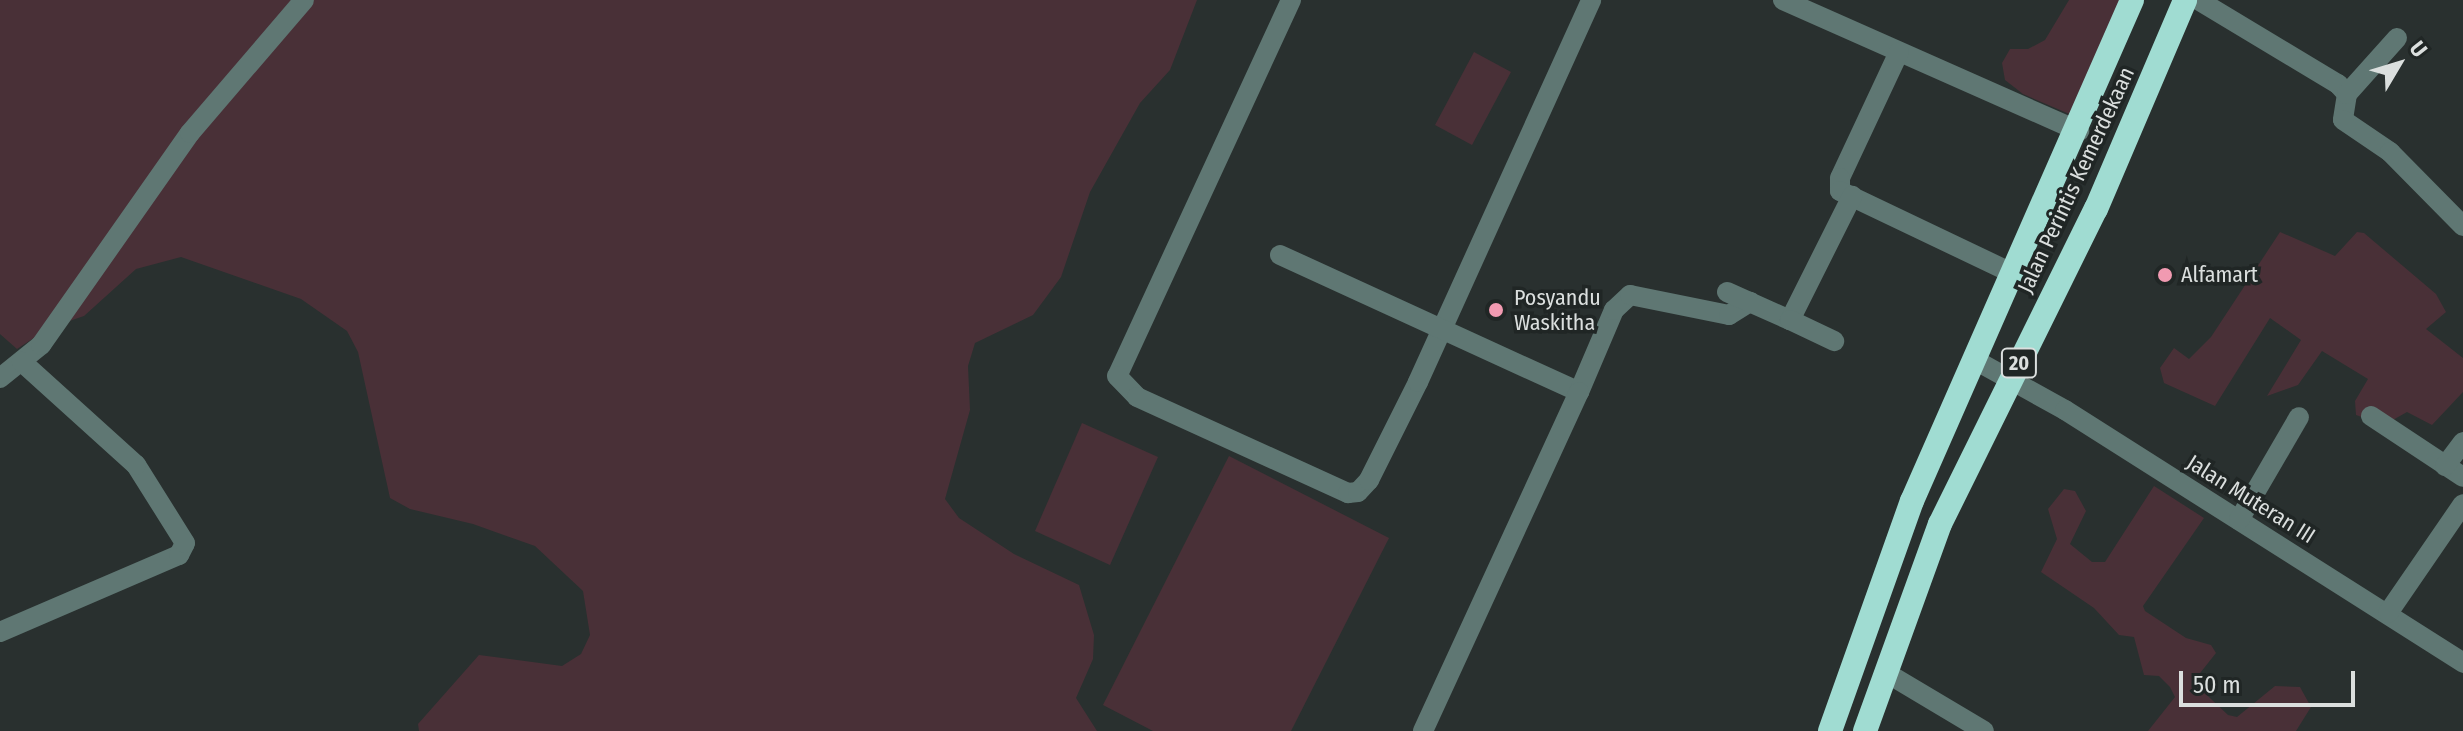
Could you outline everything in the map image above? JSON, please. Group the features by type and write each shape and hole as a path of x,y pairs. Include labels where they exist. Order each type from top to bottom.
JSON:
{"highway":[{"name":"Jalan Perintis Kemerdekaan","path":"1830,731 1872,601 1975,360 2079,131 2132,0"},
{"name":"Jalan Perintis Kemerdekaan","path":"1865,731 1940,524 2096,209 2185,0"}],"street":[{"path":"0,378 41,345 90,282 190,133 304,0"},
{"path":"1291,0 1117,376 1137,397 1348,493 1358,492 1384,449 1591,0"},
{"path":"1783,0 2079,131"},
{"path":"2198,0 2274,43 2347,94"},
{"path":"2397,38 2347,94 2343,120 2390,152 2463,226"},
{"path":"1899,52 1840,178 1840,191 2016,275"},
{"path":"1790,320 1852,196"},
{"path":"1280,255 1579,392"},
{"path":"1727,292 1834,341"},
{"path":"1423,731 1614,310 1630,295 1729,315 1750,302"},
{"path":"1975,360 2011,379"},
{"path":"0,632 179,555 185,543 136,465 22,362"},
{"name":"Jalan Muteran III","path":"2011,379 2388,613 2463,663"},
{"path":"2371,416 2454,472 2463,442"},
{"path":"2239,520 2299,417"},
{"path":"2388,613 2463,504"},
{"path":"1885,672 1984,731"}],"shaded area":[{"path":"0,0 1197,0 1170,70 1140,103 1090,192 1061,277 1033,315 975,343 968,366 970,410 945,499 959,518 1014,554 1079,585 1094,635 1093,659 1076,698 1097,731 419,731 418,724 479,655 562,666 581,654 590,635 583,591 535,546 473,524 410,509 390,498 358,352 347,331 301,299 181,257 136,269 84,316 49,328 17,349 0,334"},
{"path":"2069,0 2136,0 2074,116 2023,94 2005,80 2002,63 2010,49 2028,49 2045,40"},
{"path":"1474,52 1511,72 1472,145 1435,125"},
{"path":"2280,232 2335,256 2357,232 2364,233 2436,294 2446,312 2426,329 2463,358 2463,392 2432,425 2407,412 2384,425 2356,415 2355,401 2368,379 2322,351 2298,385 2267,396 2301,340 2270,318 2215,406 2164,383 2160,368 2174,348 2189,359 2211,337"},
{"path":"1082,423 1158,457 1110,565 1035,531"},
{"path":"1229,456 1389,538 1291,731 1153,731 1103,705"},
{"path":"2154,486 2204,518 2143,606 2145,611 2186,638 2211,645 2216,653 2193,682 2228,715 2237,717 2275,686 2300,687 2311,707 2296,731 2148,731 2175,697 2170,687 2159,676 2144,675 2134,637 2119,635 2094,608 2041,572 2057,539 2048,509 2064,489 2075,491 2086,511 2070,544 2092,562 2105,562"}],"place":[{"name":"Alfamart","path":"2165,275"},
{"name":"Posyandu Waskitha","path":"1496,310"}]}
